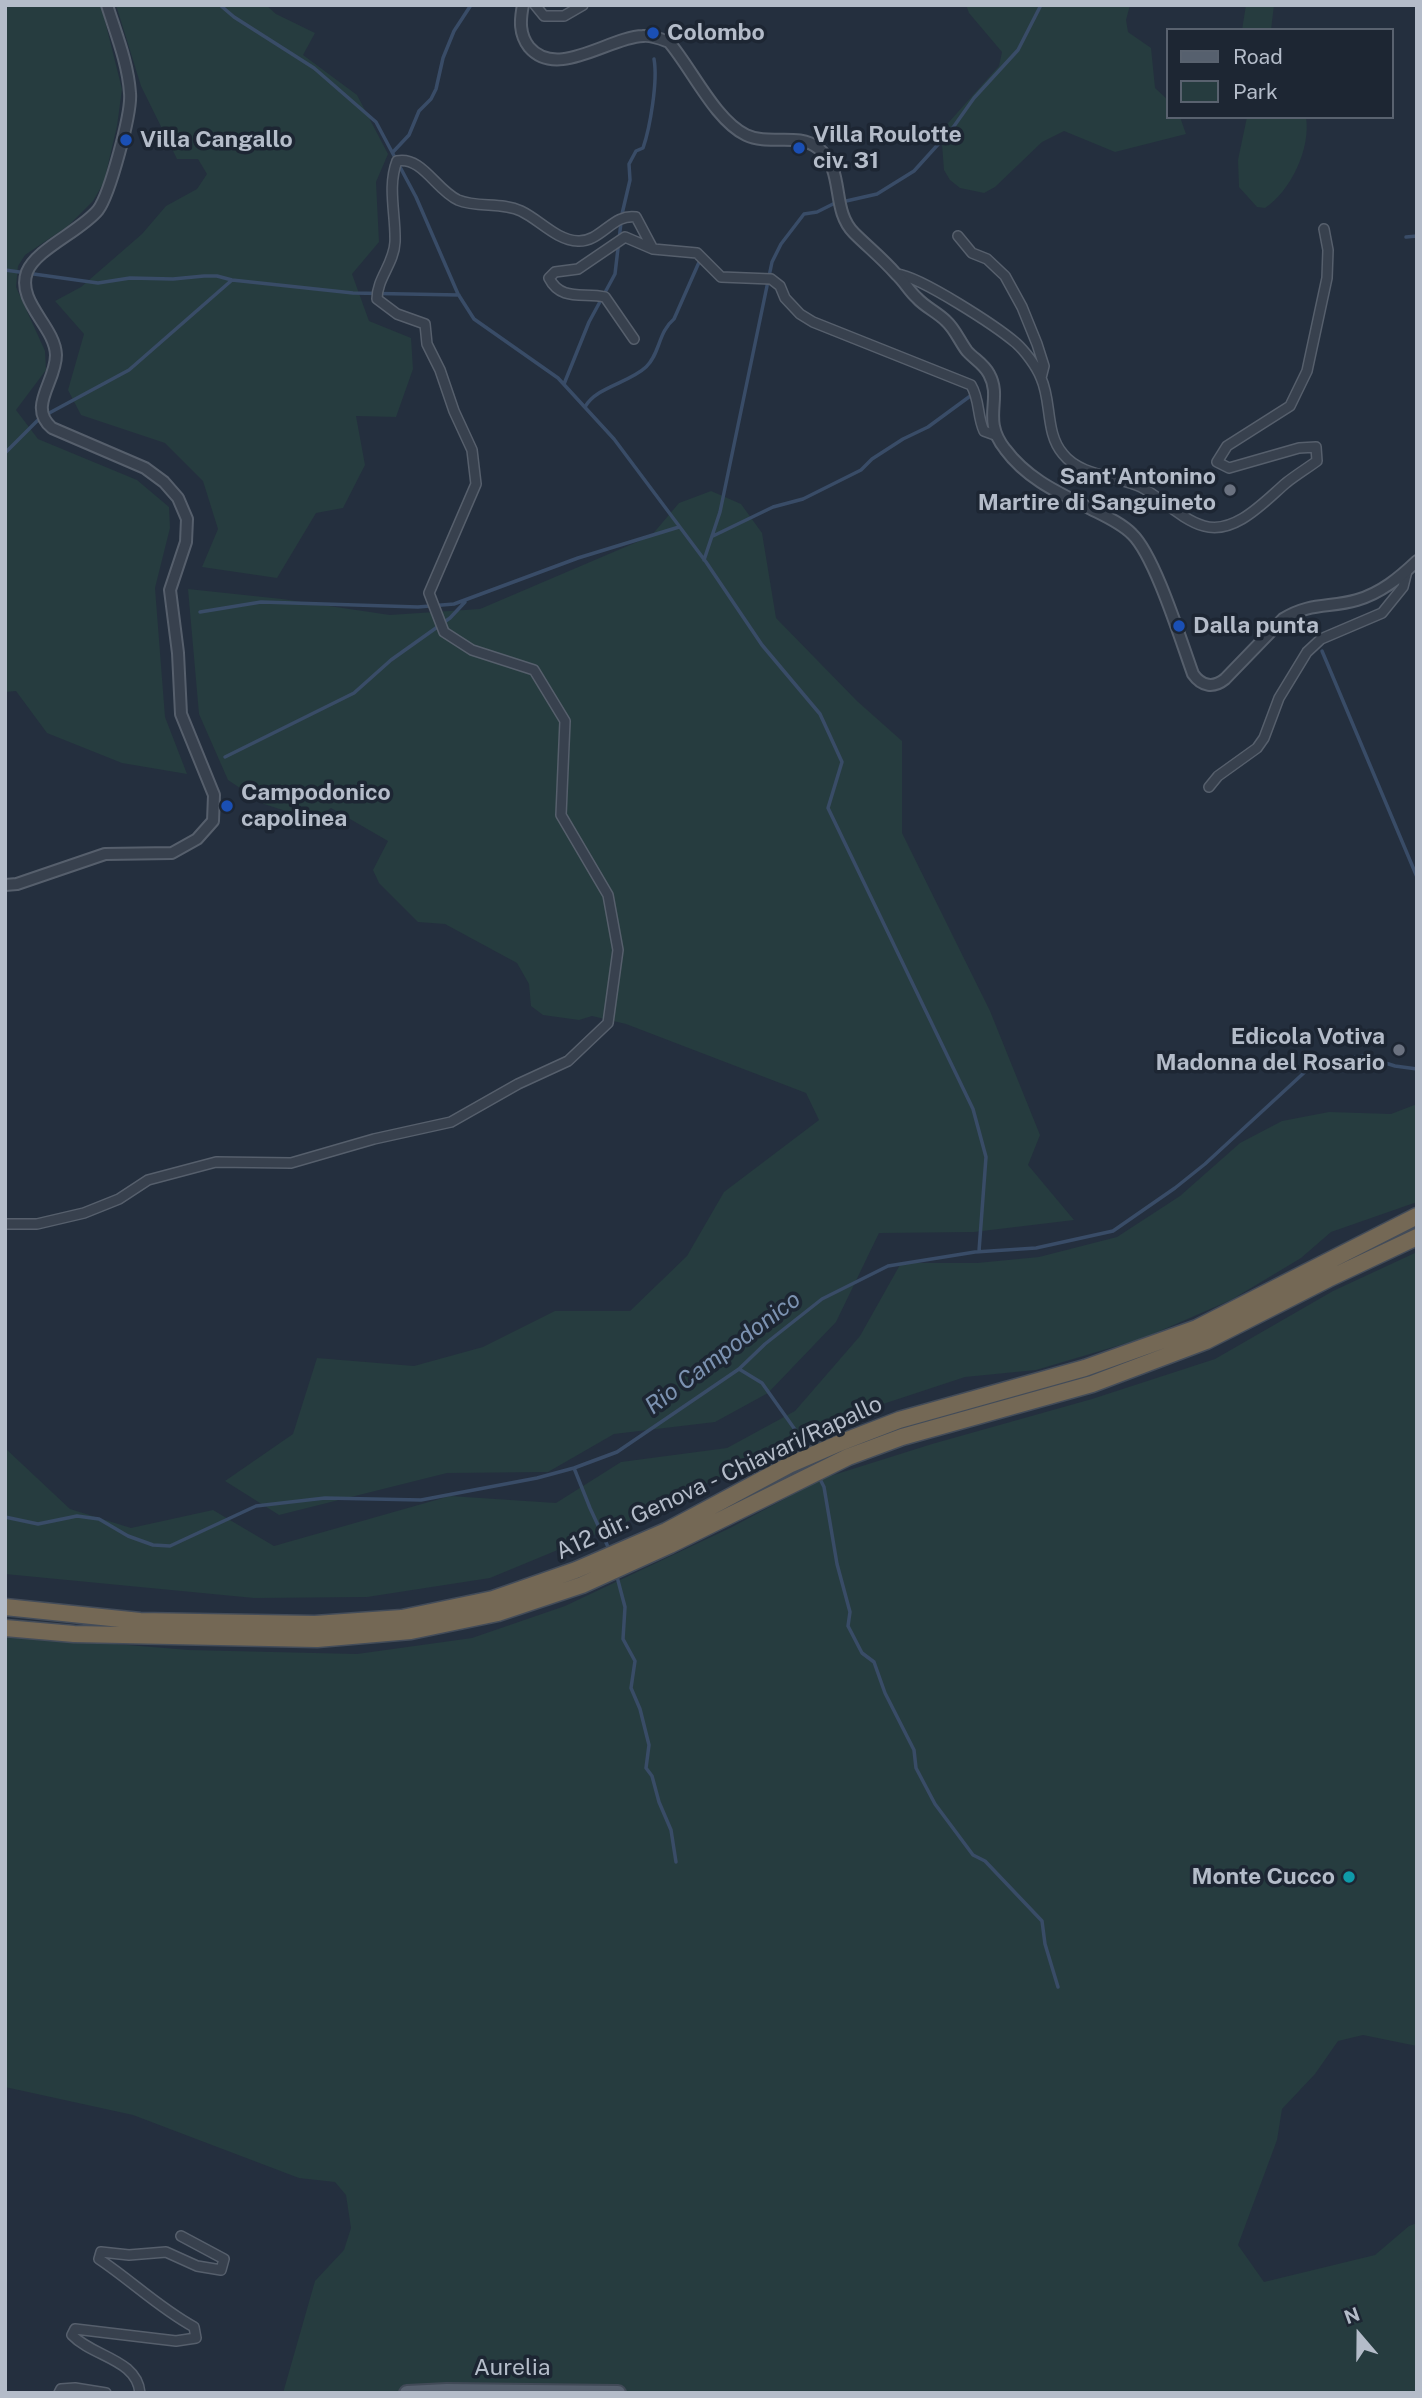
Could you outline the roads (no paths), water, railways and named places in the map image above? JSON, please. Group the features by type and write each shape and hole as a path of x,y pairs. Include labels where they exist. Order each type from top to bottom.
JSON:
{"highway":[{"name":"A12 dir. Genova - Chiavari/Rapallo","path":"140,1629 280,1631 315,1624 402,1618 495,1606 576,1570 668,1538 899,1420 1085,1368 1197,1328 1417,1216"},
{"path":"845,1449 902,1437 1092,1384 1194,1346 1417,1237"},
{"path":"5,1606 140,1629"},
{"path":"5,1628 74,1634 140,1629"}],"main road":[{"name":"Aurelia","path":"407,2393 618,2393"}],"street":[{"path":"5,885 17,884 105,854 172,853 197,839 213,821 212,788 181,714 178,653 170,590 187,542 187,519 178,498 164,482 145,468 52,428 45,422 40,408 56,354 52,340 25,292 24,281 33,260 62,241 98,209 113,179 131,95 124,58 107,5"},
{"path":"523,5 521,30 534,53 550,60 566,60 626,38 656,37 669,42 720,113 734,127 761,140 799,140 817,146 828,159 837,178 842,215 851,230 897,274 917,299 947,321 964,346 989,373 994,390 991,418 995,435 1014,460 1030,476 1052,490 1107,517 1133,535 1160,586 1193,674 1202,684 1214,685 1226,679 1274,628 1291,614 1308,607 1355,601 1378,593 1417,561"},
{"path":"535,5 544,16 564,16 583,5"},
{"path":"5,1224 37,1224 84,1213 119,1199 149,1180 216,1162 291,1163 374,1139 450,1122 518,1084 568,1061 608,1023 618,950 608,895 561,815 565,721 534,670 472,650 444,632 429,593 476,484 472,450 427,344 425,324 397,314 377,299 377,287 392,262 395,243 392,175 397,161 407,159 415,162 433,181 458,200 520,210 563,237 580,241 595,237 627,215 636,217 653,249"},
{"path":"897,274 908,275 1019,345 1041,378 1054,438 1062,454 1074,465 1142,488 1156,499 1205,526 1229,526 1262,506 1288,482 1317,461 1315,447 1299,448 1229,468 1217,462 1227,446 1290,406 1307,371 1327,278 1328,250 1325,229"},
{"path":"958,236 972,253 987,259 1005,276 1022,307 1037,344 1044,366 1041,378"},
{"path":"634,339 605,297 576,296 554,286 549,278 555,272 578,269 625,237 653,249 697,253 721,277 771,279 780,286 785,298 800,314 813,322 971,385 977,395 980,422 984,431 995,435"},
{"path":"1209,787 1218,776 1257,748 1264,738 1279,698 1307,652 1321,639 1382,613 1403,587 1407,571"},
{"path":"140,2393 139,2381 122,2364 82,2346 72,2335 75,2329 176,2341 196,2338 194,2326 167,2312 122,2274 99,2259 101,2252 129,2255 166,2252 197,2266 221,2270 224,2259 181,2236"},
{"path":"59,2393 61,2389 75,2388 106,2393"}],"waterway":[{"path":"220,5 234,17 314,68 376,122 416,197 458,294 474,319 558,378 614,439 706,562 762,645 820,714 842,762 828,808 973,1109 986,1157 979,1251"},
{"path":"393,152 409,135 419,111 431,99 454,31 471,5"},
{"path":"704,560 720,512 772,262 781,244 804,214 877,194 914,171 1018,50 1041,5"},
{"path":"564,384 589,322 615,274 622,214 630,180 629,164 636,151 643,148 651,117 654,59"},
{"path":"1406,237 1417,236"},
{"path":"585,407 597,395 631,377 651,362 665,330 674,319 700,260"},
{"path":"5,270 98,283 130,278 217,276 232,280 353,293 459,295"},
{"path":"5,453 40,418 129,370 232,280"},
{"path":"713,536 773,507 803,499 861,470 872,459 928,427 973,394"},
{"path":"200,612 261,602 418,607 454,604 578,558 679,527"},
{"path":"225,757 354,693 391,660 450,618 465,602"},
{"path":"1322,651 1417,877"},
{"name":"Rio Campodonico","path":"5,1517 38,1524 77,1516 99,1519 128,1536 153,1545 170,1546 256,1506 325,1498 421,1500 537,1478 574,1468 617,1452 739,1369 765,1344 822,1299 888,1266 975,1252 1036,1248 1113,1231 1205,1164 1307,1070 1333,1060 1363,1056 1395,1066 1417,1069"},
{"path":"739,1369 762,1383 796,1431 807,1452"},
{"path":"574,1468 609,1549"},
{"path":"819,1477 824,1487 837,1564 850,1612 848,1626 862,1653 874,1662 885,1693 914,1750 916,1768 935,1804 973,1855 985,1861 1042,1921 1045,1944 1058,1987"},
{"path":"616,1573 625,1607 623,1639 635,1661 631,1688 640,1709 649,1745 646,1768 652,1776 671,1830 676,1862"}],"place":[{"name":"Colombo","path":"653,33"},
{"name":"Villa Cangallo","path":"126,140"},
{"name":"Villa Roulotte civ. 31","path":"799,148"},
{"name":"Sant'Antonino Martire di Sanguineto","path":"1230,490"},
{"name":"Dalla punta","path":"1179,626"},
{"name":"Campodonico capolinea","path":"227,806"},
{"name":"Edicola Votiva Madonna del Rosario","path":"1399,1050"},
{"name":"Monte Cucco","path":"1349,1877"}]}
